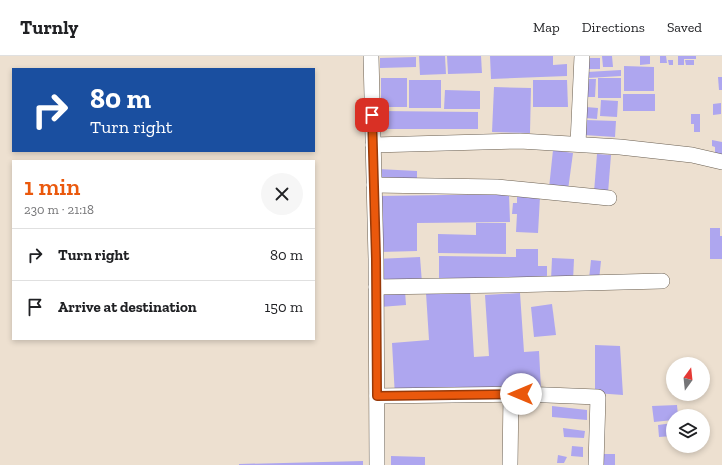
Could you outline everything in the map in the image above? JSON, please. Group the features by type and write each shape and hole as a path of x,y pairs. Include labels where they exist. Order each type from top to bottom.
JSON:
{"street":[{"path":"371,56 376,287 377,465"},
{"path":"578,144 582,56"},
{"path":"373,145 520,141 620,147 692,155 722,162"},
{"path":"374,185 497,187 609,198"},
{"path":"376,287 662,281"},
{"path":"377,396 511,394 598,397 596,465"},
{"path":"510,465 511,394"}],"building":[{"path":"419,56 445,56 446,74 420,75"},
{"path":"447,56 481,56 482,73 448,74"},
{"path":"490,56 553,56 553,65 567,64 567,76 491,79"},
{"path":"602,56 612,56 613,67 603,67"},
{"path":"640,56 650,56 650,64 640,65"},
{"path":"660,56 666,56 667,63 660,63"},
{"path":"678,56 696,56 696,59 684,59 684,65 678,65"},
{"path":"416,57 416,67 380,68 380,58"},
{"path":"588,58 600,58 600,69 588,69"},
{"path":"668,60 673,60 673,65 669,65"},
{"path":"685,60 694,60 694,65 686,65"},
{"path":"624,66 654,67 654,91 624,91"},
{"path":"621,70 621,76 588,78 587,72"},
{"path":"718,77 722,77 722,90 719,90"},
{"path":"381,78 407,78 407,107 381,107"},
{"path":"598,78 621,78 621,98 598,98"},
{"path":"584,79 596,79 595,97 583,97"},
{"path":"409,80 441,80 441,108 409,108"},
{"path":"533,80 567,80 568,107 533,107"},
{"path":"494,87 531,88 530,133 492,132"},
{"path":"445,90 480,91 480,109 444,109"},
{"path":"623,94 655,94 655,111 623,111"},
{"path":"601,100 618,101 617,117 600,116"},
{"path":"721,103 721,114 713,115 713,104"},
{"path":"586,107 598,108 597,119 585,118"},
{"path":"380,111 478,112 478,129 380,129"},
{"path":"691,114 700,114 700,132 694,132 694,124 691,124"},
{"path":"585,120 616,121 615,137 584,135"},
{"path":"712,140 722,142 722,156 715,153 715,147 712,146"},
{"path":"553,150 573,153 568,190 549,188"},
{"path":"597,154 611,155 608,193 594,192"},
{"path":"378,169 417,171 417,182 377,181"},
{"path":"509,194 510,222 417,223 417,251 380,252 379,196"},
{"path":"517,196 540,197 538,233 516,232 517,214 512,214 513,203 517,203"},
{"path":"476,223 506,223 506,254 438,253 438,234 476,235"},
{"path":"710,228 720,228 720,236 722,236 722,259 710,259"},
{"path":"516,249 538,249 538,266 547,266 547,282 439,280 439,256 516,257"},
{"path":"420,257 422,283 378,285 376,259"},
{"path":"552,258 574,259 573,281 551,280"},
{"path":"591,260 601,261 599,280 589,279"},
{"path":"405,291 406,305 380,307 379,293"},
{"path":"470,291 474,357 489,356 485,295 520,293 524,352 539,351 541,389 395,397 392,343 429,340 426,293"},
{"path":"552,304 556,335 534,337 531,307"},
{"path":"595,345 620,346 623,395 595,393"},
{"path":"677,405 677,409 666,409 666,421 654,422 652,406"},
{"path":"552,406 587,410 587,420 552,417"},
{"path":"666,424 666,436 659,437 658,425"},
{"path":"563,428 585,431 584,438 564,437"},
{"path":"572,446 583,447 583,457 571,456"},
{"path":"603,454 615,454 615,465 603,465"},
{"path":"558,455 567,457 564,463 557,463"},
{"path":"391,456 425,457 425,465 391,465"},
{"path":"363,461 363,465 239,465 239,464"}],"route":[{"path":"372,115 376,259 377,396 521,394"}]}
